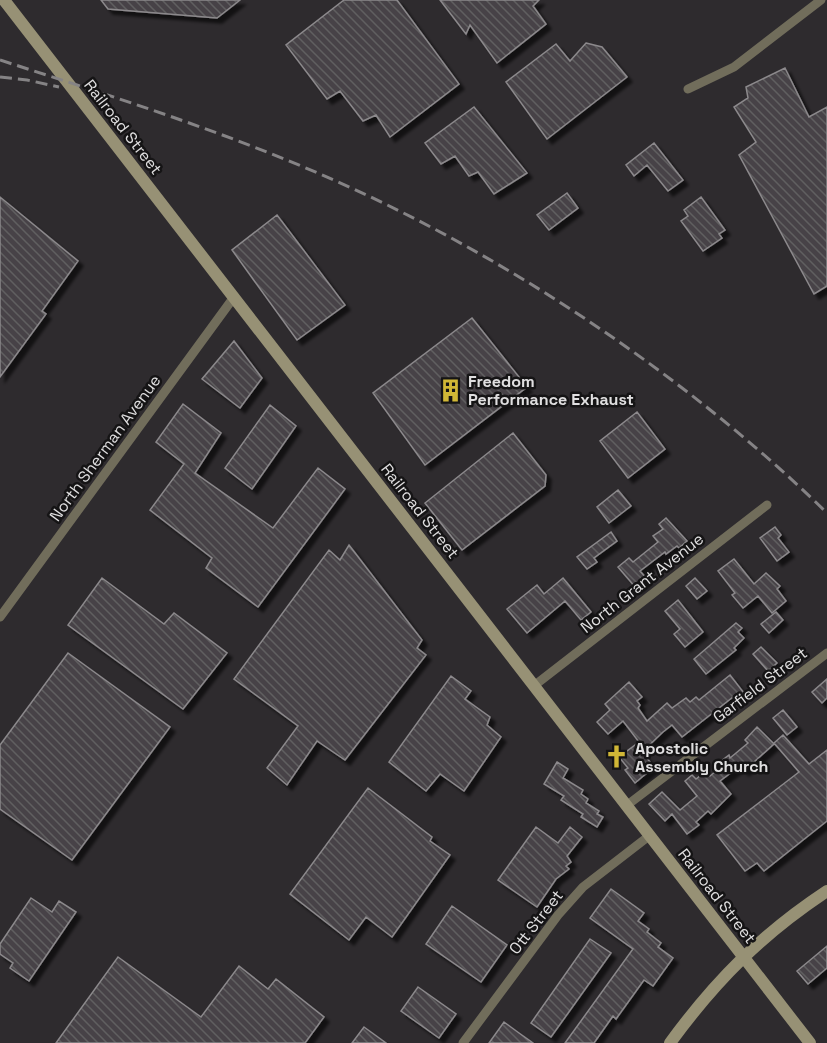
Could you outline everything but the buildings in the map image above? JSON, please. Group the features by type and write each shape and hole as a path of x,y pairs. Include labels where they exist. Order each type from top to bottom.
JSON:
{"main road":[{"name":"Railroad Street","path":"4,0 810,1043"},
{"path":"670,1043 702,1000 743,957 800,909 827,891"}],"street":[{"path":"688,89 734,67 821,0"},
{"name":"North Sherman Avenue","path":"0,617 234,297"},
{"name":"North Grant Avenue","path":"534,685 767,505"},
{"name":"Garfield Street","path":"626,806 827,653"},
{"name":"Ott Street","path":"464,1043 558,915 583,887 649,836"}],"railway":[{"path":"0,60 162,113 241,142 320,174 456,240 523,279 652,366 714,413 827,513"},
{"path":"0,77 59,87"}],"place":[{"name":"Freedom Performance Exhaust","path":"450,390"},
{"name":"Apostolic Assembly Church","path":"617,757"}]}
